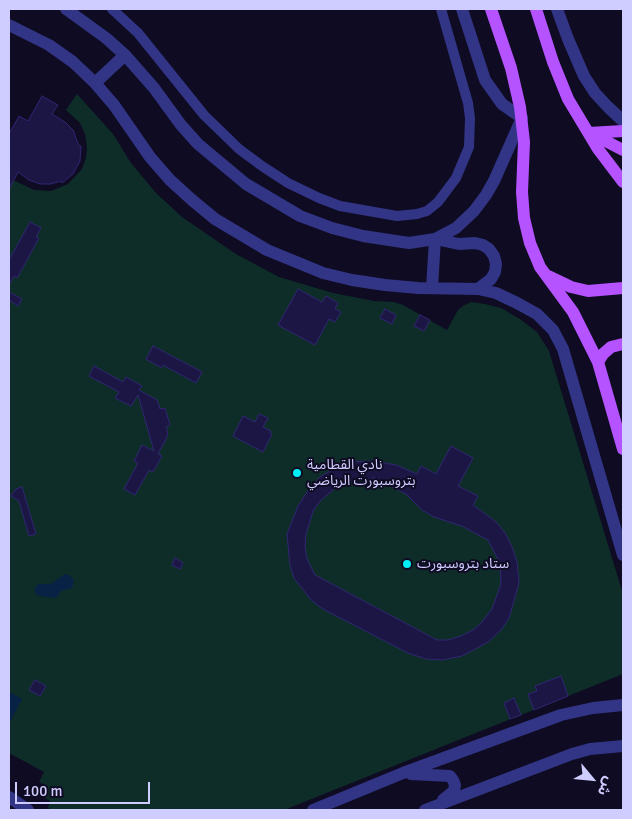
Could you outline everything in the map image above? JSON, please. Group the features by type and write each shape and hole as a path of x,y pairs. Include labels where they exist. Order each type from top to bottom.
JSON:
{"main road":[{"path":"491,9 513,77 522,118 524,142 522,192 524,218 530,243 540,267 573,312 598,362 623,449"},
{"path":"536,9 552,62 568,99 598,149 623,182"},
{"path":"589,132 623,131"},
{"path":"589,132 623,150"},
{"path":"546,275 571,287 588,291 623,288"},
{"path":"598,362 603,354 611,348 623,344"}],"street":[{"path":"66,9 106,38 125,55 198,144 246,184 300,216 332,228 363,236 409,243 435,239 456,228 474,211 494,181 522,118 502,104 485,80 462,9"},
{"path":"112,9 138,33 204,115 234,144 262,166 288,183 340,206 397,216 422,213 438,202 456,178 469,147 470,118 468,103 441,9"},
{"path":"557,9 584,76 595,93 623,121"},
{"path":"9,25 49,45 73,62 114,105 150,157 170,180 192,200 240,236 284,258 323,273 385,285 478,289 517,302 538,314 553,330 563,349 623,555"},
{"path":"95,83 125,55"},
{"path":"432,288 435,239"},
{"path":"435,239 459,244 475,243 489,249 494,256 495,272 491,279 478,289"},
{"path":"313,810 403,773 561,715 593,708 623,705"},
{"path":"430,808 572,754 590,749 623,746"},
{"path":"403,773 444,774 454,780 454,790 430,808"},
{"path":"9,797 28,810"}],"green space":[{"name":"نادي القطامية بتروسبورت الرياضي","path":"77,94 113,134 131,163 156,193 182,217 236,254 279,277 333,293 374,301 394,302 403,305 447,330 458,310 471,302 501,308 537,332 549,351 623,594 623,674 284,810 52,810 48,808 50,801 43,797 48,787 39,782 44,772 9,753 9,184 11,185 13,180 34,190 51,191 68,184 82,169 87,147 85,134 80,123 66,110"}],"water":[{"path":"65,574 74,580 72,588 61,591 56,598 39,596 35,593 35,588 38,584 51,584"},
{"path":"9,692 22,699 9,724"}],"building":[{"path":"42,96 58,105 52,114 65,122 73,130 79,146 81,146 80,161 73,174 62,183 61,181 51,184 40,184 29,180 18,172 9,189 9,134 19,116 28,121"},
{"path":"30,222 41,228 36,237 39,238 17,278 14,276 9,285 9,260"},
{"path":"298,289 322,302 326,296 338,303 335,309 341,312 335,322 329,319 315,345 278,325"},
{"path":"9,292 22,299 18,306 9,300"},
{"path":"385,309 396,315 392,324 380,318"},
{"path":"420,315 430,320 424,331 414,326"},
{"path":"153,346 202,372 196,383 163,365 162,368 146,359"},
{"path":"94,366 123,382 126,377 142,386 139,390 157,400 160,409 165,408 170,425 166,427 168,435 158,454 162,456 153,472 149,470 135,495 124,489 138,463 134,461 142,445 154,451 138,395 131,406 115,398 119,392 89,376"},
{"path":"259,414 268,418 263,427 271,431 270,433 272,434 263,452 233,436 243,416 255,422"},
{"path":"451,446 473,458 458,486 478,496 473,505 496,522 505,533 517,562 519,583 509,618 501,630 488,642 462,656 442,660 426,659 408,653 323,609 311,600 294,578 290,565 287,534 298,506 309,489 320,477 347,462 373,461 396,465 417,474 421,466 436,474","holes":["375,478 406,494 422,510 434,517 462,526 488,540 500,563 501,584 492,609 473,630 461,636 448,640 437,640 315,575 307,559 305,547 306,534 313,511 321,500 339,485 351,481"]},
{"path":"22,487 36,534 29,536 19,501 11,496 16,489"},
{"path":"175,558 183,563 180,569 172,565"},
{"path":"561,676 568,696 534,710 528,694 537,691 535,686"},
{"path":"35,680 46,686 40,696 29,690"},
{"path":"514,698 521,715 510,719 504,703"}],"place":[{"name":"نادي القطامية بتروسبورت الرياضي","path":"297,473"},
{"name":"ستاد بتروسبورت","path":"407,564"}]}
